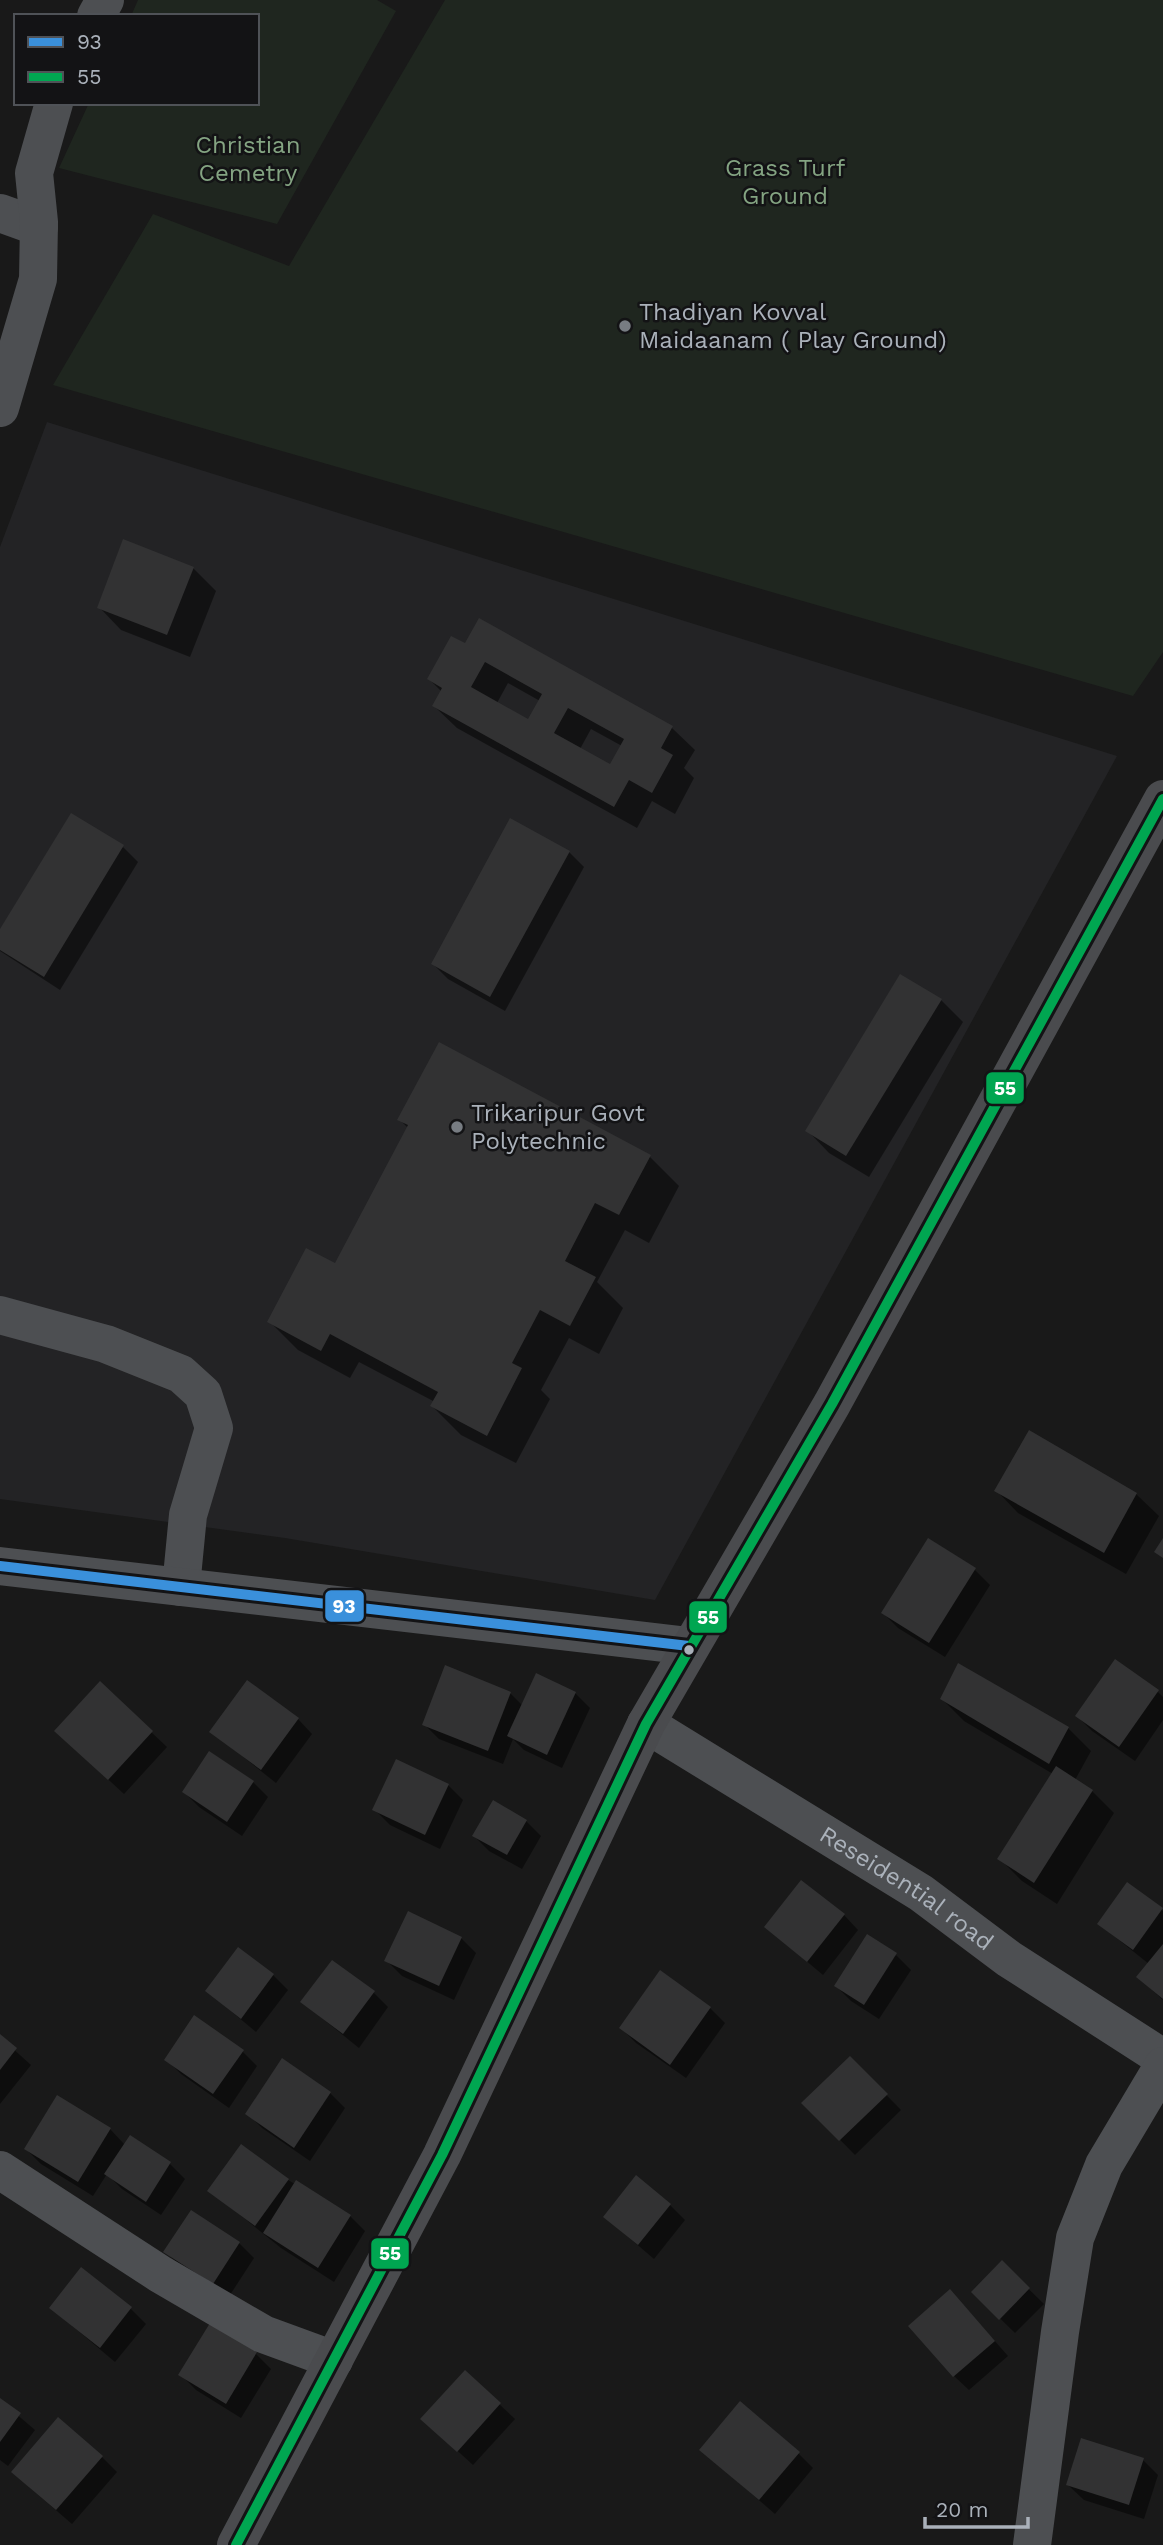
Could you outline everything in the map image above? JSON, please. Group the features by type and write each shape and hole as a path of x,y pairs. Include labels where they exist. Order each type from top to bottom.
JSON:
{"main road":[{"path":"236,2545 442,2155 646,1724 832,1404 1163,799"}],"street":[{"path":"0,408 38,279 39,228 34,173 53,105"},
{"path":"0,213 39,228"},
{"path":"0,1315 106,1344 181,1374 203,1394 214,1428 188,1515 181,1587"},
{"path":"0,1566 689,1646"},
{"name":"Reseidential road","path":"646,1724 921,1893 1009,1959 1163,2058"},
{"path":"1032,2545 1075,2238 1104,2165 1163,2066"},
{"path":"0,2170 159,2274 263,2334 334,2360"}],"shaded area":[{"name":"Trikaripur Govt Polytechnic","path":"47,422 1117,756 655,1600 285,1538 0,1499 0,547"}],"green space":[{"name":"Christian Cemetry","path":"138,0 377,0 396,11 277,224 59,168 88,105 259,105 259,14 132,14"},
{"name":"Thadiyan Kovval Maidaanam ( Play Ground)","path":"445,0 1163,0 1163,652 1133,696 53,385 153,214 289,266"}],"building":[{"path":"123,539 194,567 167,635 97,608"},
{"path":"479,618 673,726 661,748 673,755 652,793 629,780 614,807 432,706 442,688 427,679 451,636 465,643","holes":["485,662 542,694 528,719 471,687","568,708 624,739 610,764 554,733"]},
{"path":"71,813 124,845 44,977 0,950 0,929"},
{"path":"510,818 570,851 490,997 431,964"},
{"path":"900,974 942,999 846,1156 805,1131"},
{"path":"439,1042 651,1155 619,1215 595,1203 565,1261 596,1277 570,1326 540,1310 512,1363 522,1368 487,1436 430,1406 438,1392 330,1334 321,1351 267,1322 306,1248 335,1263 408,1125 397,1120"},
{"path":"1029,1430 1137,1493 1104,1553 994,1491"},
{"path":"928,1538 976,1568 929,1643 881,1613"},
{"path":"1163,1538 1163,1558 1154,1552"},
{"path":"1115,1659 1159,1690 1119,1747 1075,1716"},
{"path":"958,1663 1069,1727 1049,1764 940,1699"},
{"path":"445,1665 511,1692 488,1751 422,1725"},
{"path":"536,1673 576,1692 547,1755 507,1736"},
{"path":"247,1680 299,1718 261,1770 209,1732"},
{"path":"100,1681 153,1731 108,1780 54,1731"},
{"path":"209,1751 254,1781 227,1822 182,1792"},
{"path":"396,1759 449,1784 425,1835 372,1810"},
{"path":"1056,1766 1093,1790 1034,1883 997,1859"},
{"path":"493,1800 527,1820 507,1855 472,1836"},
{"path":"801,1880 845,1914 807,1962 764,1927"},
{"path":"1127,1882 1163,1908 1133,1950 1097,1924"},
{"path":"408,1911 462,1937 439,1986 384,1961"},
{"path":"867,1934 897,1953 864,2005 834,1986"},
{"path":"1163,1944 1163,1999 1136,1977"},
{"path":"238,1947 274,1974 241,2019 205,1991"},
{"path":"332,1960 375,1991 343,2034 300,2002"},
{"path":"660,1970 711,2007 670,2065 619,2028"},
{"path":"194,2015 244,2050 213,2094 164,2060"},
{"path":"0,2034 17,2048 0,2070"},
{"path":"850,2056 888,2094 839,2141 801,2103"},
{"path":"282,2058 331,2092 294,2148 245,2114"},
{"path":"57,2095 111,2128 78,2182 24,2149"},
{"path":"130,2135 171,2162 146,2202 104,2174"},
{"path":"241,2144 289,2179 255,2226 207,2191"},
{"path":"636,2175 671,2204 638,2245 603,2217"},
{"path":"296,2180 351,2215 318,2268 263,2233"},
{"path":"191,2210 240,2242 213,2284 163,2252"},
{"path":"1002,2260 1030,2288 999,2320 971,2292"},
{"path":"81,2267 132,2307 100,2348 49,2308"},
{"path":"950,2289 995,2341 953,2377 908,2326"},
{"path":"210,2323 257,2352 226,2404 178,2375"},
{"path":"465,2370 501,2403 457,2452 420,2419"},
{"path":"0,2398 21,2413 0,2442"},
{"path":"740,2401 800,2452 759,2500 699,2450"},
{"path":"58,2417 103,2456 56,2510 11,2472"},
{"path":"1081,2438 1144,2458 1129,2505 1066,2485"}],"transit line":[{"name":"55","path":"236,2545 442,2155 646,1724 832,1404 1163,799"},
{"name":"93","path":"0,1566 689,1646"}],"place":[{"name":"Thadiyan Kovval Maidaanam ( Play Ground)","path":"625,326"},
{"name":"Trikaripur Govt Polytechnic","path":"457,1127"}],"park label":[{"name":"Grass Turf Ground","path":"785,182"}]}
